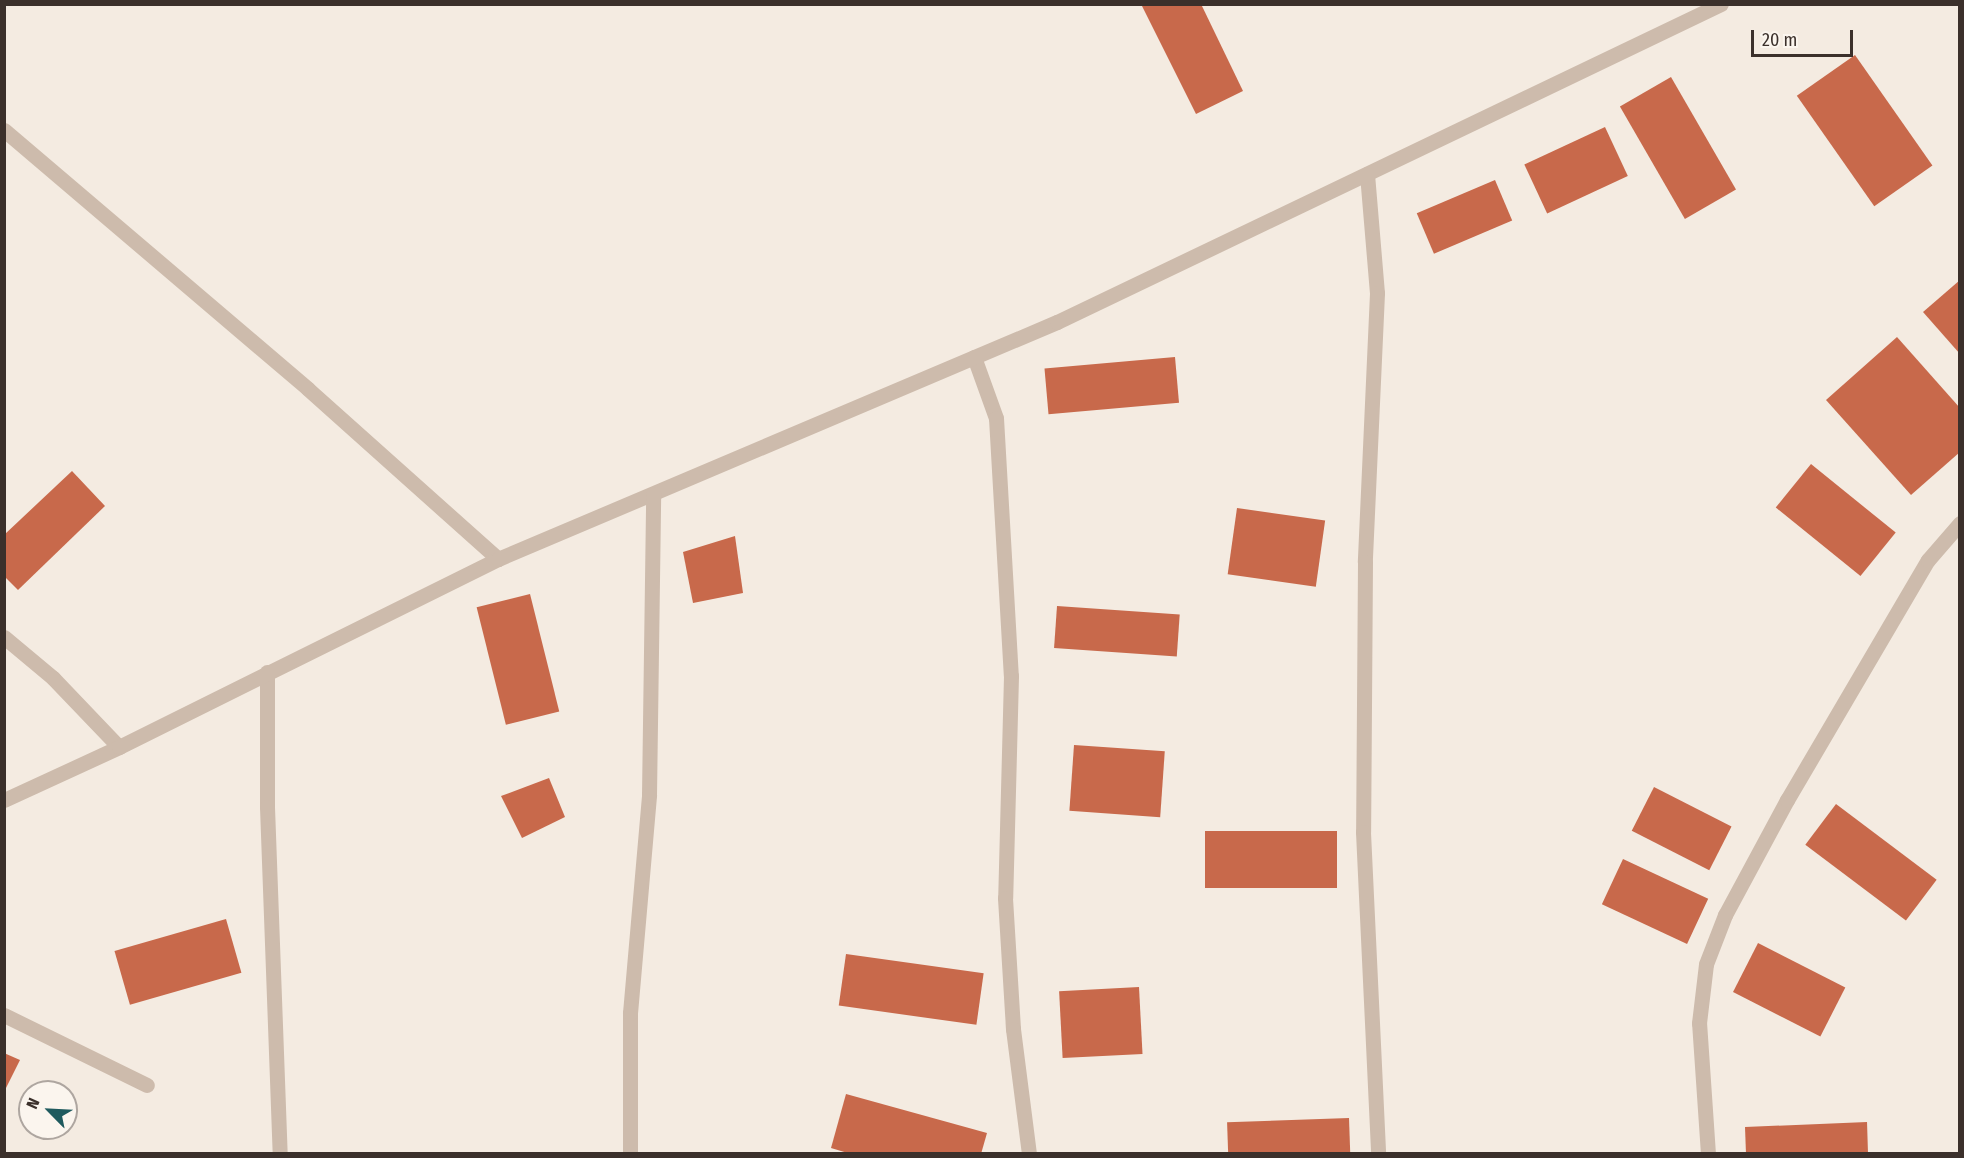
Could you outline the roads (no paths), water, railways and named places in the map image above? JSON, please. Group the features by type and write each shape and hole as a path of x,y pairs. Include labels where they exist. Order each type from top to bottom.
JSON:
{"street":[{"path":"4,800 119,747 498,559 1057,322 1721,4"},
{"path":"4,130 308,389 498,559"},
{"path":"1367,174 1377,293 1365,562 1363,832 1378,1154"},
{"path":"974,357 996,418 1011,676 1005,898 1013,1029 1029,1154"},
{"path":"630,1154 630,1013 649,795 652,494"},
{"path":"1708,1154 1699,1023 1706,964 1725,915 1787,800 1922,570 1959,523"},
{"path":"4,637 53,678 119,747"},
{"path":"267,672 267,807 280,1154"},
{"path":"4,1015 147,1085"}]}
